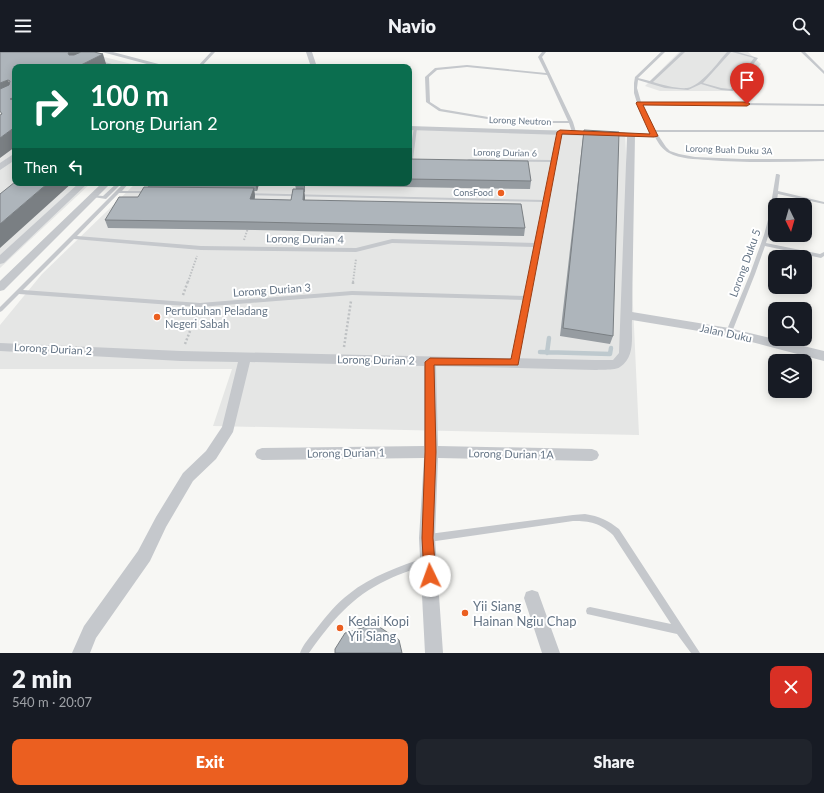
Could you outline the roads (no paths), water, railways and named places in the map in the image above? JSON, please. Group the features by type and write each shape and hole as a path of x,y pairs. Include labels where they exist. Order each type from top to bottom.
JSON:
{"street":[{"path":"60,52 86,60 107,64"},
{"path":"86,60 92,56 89,52"},
{"path":"86,60 106,52 155,64"},
{"path":"309,52 313,64"},
{"path":"99,62 110,59 126,61 139,60"},
{"name":"Lorong Neutron","path":"412,128 631,135"},
{"name":"Lorong Durian 2","path":"0,347 181,356 430,362 595,365 616,364 625,354 631,135"},
{"path":"0,167 12,159"},
{"path":"0,261 81,186"},
{"path":"0,287 104,186"},
{"name":"Jalan Duku","path":"626,315 729,332 824,356"},
{"path":"81,653 90,632 144,556 161,522 188,477 211,455 228,428 244,357"},
{"path":"430,362 430,452 427,538 434,653"},
{"name":"Lorong Durian 1","path":"262,454 430,452"},
{"name":"Lorong Durian 1A","path":"430,452 592,455"},
{"path":"532,598 551,653"}],"lane":[{"path":"202,64 213,52"},
{"path":"544,52 540,57 571,122 574,132"},
{"path":"663,52 636,78 665,87 688,90 701,84 729,52"},
{"path":"650,83 683,52"},
{"path":"701,84 732,90 756,58 734,52"},
{"path":"803,52 824,73"},
{"path":"548,74 467,66 436,68 427,77 428,102 440,110 511,122 571,122"},
{"name":"Lorong Buah Duku 3A","path":"636,78 634,87 639,103 654,133 669,152 683,157 718,159 824,160"},
{"path":"639,103 824,105"},
{"path":"515,363 545,201 560,132"},
{"name":"Lorong Neutron","path":"631,135 654,133 824,132"},
{"path":"412,160 419,160"},
{"name":"Lorong Durian 6","path":"466,160 553,161"},
{"name":"Lorong Duku 5","path":"729,332 764,244 777,192 778,175"},
{"path":"93,196 104,198 117,186"},
{"path":"0,310 124,186"},
{"path":"117,192 156,192"},
{"path":"777,192 824,203"},
{"path":"242,194 545,201"},
{"name":"Lorong Durian 4","path":"73,237 200,248 356,250 392,241 537,245"},
{"path":"764,244 821,256 824,254"},
{"name":"Lorong Durian 3","path":"19,292 179,305 200,305 352,293 527,298"},
{"path":"427,538 573,518 600,520 608,524 616,532 696,653"},
{"path":"304,653 328,620 358,591 398,570 429,560"},
{"path":"590,611 680,630"}],"waterway":[{"path":"547,352 549,338"},
{"path":"547,352 610,354 611,348"},
{"path":"540,352 547,352"}],"place":[{"name":"ConsFood","path":"501,193"},
{"name":"Pertubuhan Peladang Negeri Sabah","path":"157,317"},
{"name":"Yii Siang Hainan Ngiu Chap","path":"465,613"},
{"name":"Kedai Kopi Yii Siang","path":"340,628"}]}
